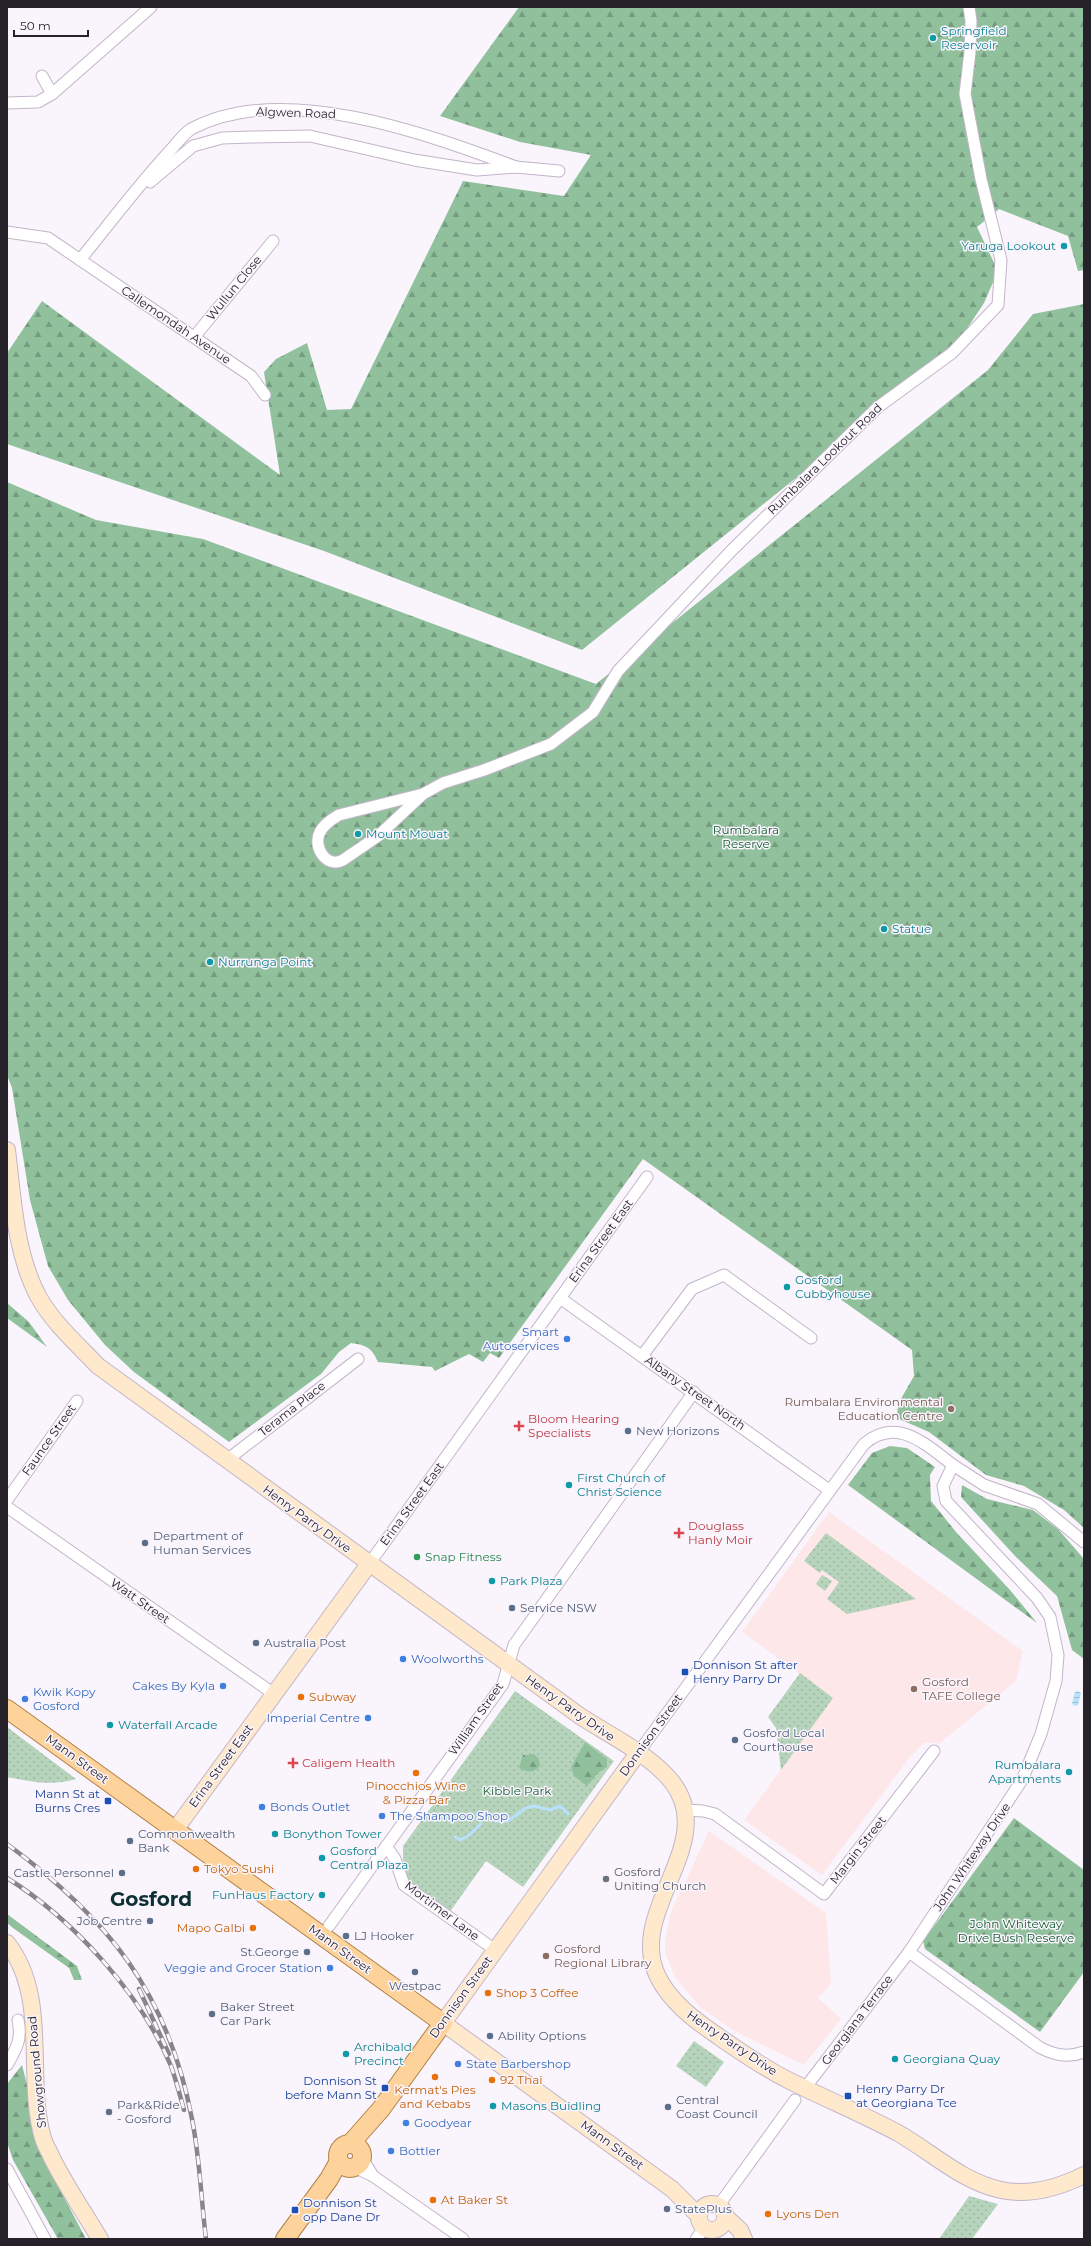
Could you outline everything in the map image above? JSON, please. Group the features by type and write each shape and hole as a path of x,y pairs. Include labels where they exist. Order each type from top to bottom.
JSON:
{"main road":[{"name":"Henry Parry Drive","path":"7,1150 21,1249 38,1296 63,1331 98,1366 580,1716 654,1764 673,1783 685,1810 686,1821 684,1843 657,1913 652,1933 652,1953 658,1977 674,2000 697,2021 800,2094 887,2128 963,2175 992,2187 1015,2192 1039,2191 1062,2185 1084,2175"},
{"name":"Erina Street East","path":"175,1830 369,1564"},
{"name":"Mann Street","path":"7,1709 672,2189 735,2239"},
{"name":"Donnison Street","path":"296,2239 353,2158 381,2109 638,1753"},
{"name":"Showground Road","path":"7,1943 23,1973 30,1999 35,2041 36,2090 43,2139 75,2198 100,2239"},
{"name":"Donnison Street","path":"286,2239 329,2179 353,2158"},
{"name":"Showground Road","path":"75,2198 110,2239"},
{"name":"Mann Street","path":"709,2219 740,2230 744,2239"}],"street":[{"path":"7,103 38,102 52,94 150,7"},
{"name":"Rumbalara Lookout Road","path":"423,794 339,814 319,833 318,848 322,856 328,860 339,862 343,860 378,836 423,794 442,783 484,770 551,744 593,712 618,671 731,551 878,407 952,353 998,305 1001,260 981,179 965,94 970,52 971,21 969,7"},
{"path":"42,76 52,94"},
{"name":"Algwen Road","path":"80,260 128,200 190,130 231,113 274,110 325,112 377,121 516,167"},
{"name":"Algwen Road","path":"128,200 194,146 222,138 310,136 414,160 477,170 516,167 559,171"},
{"name":"Callemondah Avenue","path":"7,232 48,238 195,336 251,376 265,395"},
{"name":"Wullun Close","path":"195,336 273,240"},
{"name":"Erina Street East","path":"369,1564 647,1177"},
{"path":"642,1356 692,1289 724,1274 811,1338"},
{"name":"Albany Street North","path":"560,1298 694,1392 829,1490"},
{"name":"Terama Place","path":"227,1460 358,1359"},
{"name":"William Street","path":"329,1926 503,1684 514,1645 694,1392"},
{"name":"Faunce Street","path":"7,1500 77,1401"},
{"name":"Donnison Street","path":"638,1753 864,1444 874,1436 884,1433 893,1432 912,1436 953,1465"},
{"path":"953,1465 984,1485 1038,1504 1084,1542"},
{"name":"John Whiteway Drive","path":"909,1952 1022,1780 1039,1740 1056,1681 1058,1655 1050,1617 1037,1598 946,1501 943,1486 953,1465"},
{"name":"Watt Street","path":"7,1507 274,1694"},
{"name":"Margin Street","path":"685,1810 703,1811 715,1814 824,1894 934,1751"},
{"name":"Mortimer Lane","path":"386,1846 395,1859 404,1885 495,1950"},
{"path":"909,1952 1039,2047 1059,2055 1071,2056 1084,2052"},
{"name":"Georgiana Terrace","path":"709,2219 800,2094 909,1952"},
{"path":"7,2064 19,2044 20,2032 18,2020"},
{"path":"353,2158 374,2176 463,2239"},
{"path":"7,2169 45,2239"}],"shaded area":[{"name":"Gosford TAFE College","path":"829,1512 1023,1651 1016,1681 939,1744 925,1742 910,1757 822,1875 744,1820 833,1698 742,1632"},
{"path":"709,1831 826,1913 831,1984 818,1998 841,2019 804,2065 736,2032 700,2007 675,1977 665,1952 665,1941 671,1912"}],"green space":[{"path":"519,7 1084,7 1084,270 1078,271 1068,236 999,209 977,227 998,271 984,303 950,354 582,650 324,551 7,444 7,353 42,301 280,475 264,372 276,359 307,343 327,410 351,409 463,181 564,196 591,155 520,142 440,116"},
{"name":"Rumbalara Reserve","path":"1084,304 1084,1528 1064,1510 1024,1486 986,1475 929,1432 897,1418 898,1404 914,1376 912,1350 643,1159 499,1358 490,1353 483,1362 469,1354 435,1371 432,1367 378,1362 371,1350 365,1346 351,1343 339,1352 321,1374 229,1442 134,1372 105,1345 68,1300 48,1266 30,1200 12,1088 7,1075 7,482 96,520 203,539 596,684 988,370 1033,314"},
{"path":"7,1303 29,1322 47,1347 7,1318"},
{"path":"890,1446 907,1448 935,1467 930,1475 931,1501 956,1532 1010,1590 1037,1623 848,1485 872,1453"},
{"path":"962,1485 987,1499 1033,1510 1058,1529 1084,1559 1084,1659 1072,1650 1057,1596 1016,1557 961,1497"},
{"path":"826,1533 916,1599 847,1614 827,1599 839,1582 822,1570 820,1573 804,1561"},
{"path":"822,1575 832,1581 825,1591 816,1584"},
{"path":"800,1673 833,1698 781,1770 776,1728 768,1717"},
{"name":"Kibble Park","path":"515,1691 614,1761 523,1887 486,1861 449,1913 408,1885 403,1874 403,1846"},
{"path":"7,1727 76,1779 50,1783 33,1782 7,1777"},
{"path":"585,1742 607,1759 607,1767 598,1773 587,1786 574,1776 571,1767"},
{"path":"534,1754 539,1759 540,1766 530,1772 519,1768 523,1755"},
{"name":"John Whiteway Drive Bush Reserve","path":"1014,1818 1084,1870 1084,1972 1040,2032 925,1949 923,1941"},
{"path":"7,1914 77,1966 82,1980 74,1980 69,1968 7,1923"},
{"path":"694,2041 724,2062 706,2087 676,2066"},
{"path":"22,2065 48,2167 86,2239 58,2239 13,2160 7,2142 7,2084"},
{"path":"969,2196 998,2204 972,2239 939,2239"}],"water":[{"path":"1078,1691 1081,1693 1078,1705 1075,1706 1072,1704 1075,1692"}],"waterway":[{"path":"495,1821 508,1821 526,1808 534,1806 550,1810 560,1806 568,1814"},
{"path":"455,1837 460,1840 468,1836 481,1824"}],"railway":[{"path":"7,1844 43,1872 75,1900 104,1930 128,1962 150,1996 167,2033 181,2074 192,2119 199,2164 206,2239"},
{"path":"7,1878 32,1895 80,1937 102,1960 123,1986 142,2012 158,2039 171,2066 184,2110"},
{"path":"139,1989 169,2054"}],"place":[{"name":"Springfield Reservoir","path":"933,38"},
{"name":"Yaruga Lookout","path":"1064,246"},
{"name":"Mount Mouat","path":"358,834"},
{"name":"Statue","path":"884,929"},
{"name":"Nurrunga Point","path":"210,962"},
{"name":"Gosford Cubbyhouse","path":"787,1287"},
{"name":"Smart Autoservices","path":"567,1339"},
{"name":"Rumbalara Environmental Education Centre","path":"951,1409"},
{"name":"Bloom Hearing Specialists","path":"519,1426"},
{"name":"New Horizons","path":"628,1431"},
{"name":"First Church of Christ Science","path":"569,1485"},
{"name":"Douglass Hanly Moir","path":"679,1533"},
{"name":"Department of Human Services","path":"145,1543"},
{"name":"Snap Fitness","path":"417,1557"},
{"name":"Park Plaza","path":"492,1581"},
{"name":"Service NSW","path":"512,1608"},
{"name":"Australia Post","path":"256,1643"},
{"name":"Woolworths","path":"403,1659"},
{"name":"Donnison St after Henry Parry Dr","path":"685,1672"},
{"name":"Cakes By Kyla","path":"223,1686"},
{"name":"Gosford TAFE College","path":"914,1689"},
{"name":"Subway","path":"301,1697"},
{"name":"Kwik Kopy Gosford","path":"25,1699"},
{"name":"Imperial Centre","path":"368,1718"},
{"name":"Waterfall Arcade","path":"110,1725"},
{"name":"Gosford Local Courthouse","path":"735,1740"},
{"name":"Caligem Health","path":"293,1763"},
{"name":"Rumbalara Apartments","path":"1069,1772"},
{"name":"Pinocchios Wine & Pizza Bar","path":"416,1773"},
{"name":"Mann St at Burns Cres","path":"108,1801"},
{"name":"Bonds Outlet","path":"262,1807"},
{"name":"The Shampoo Shop","path":"382,1816"},
{"name":"Bonython Tower","path":"275,1834"},
{"name":"Commonwealth Bank","path":"130,1841"},
{"name":"Gosford Central Plaza","path":"322,1858"},
{"name":"Tokyo Sushi","path":"196,1869"},
{"name":"Castle Personnel","path":"122,1873"},
{"name":"Gosford Uniting Church","path":"606,1879"},
{"name":"FunHaus Factory","path":"322,1895"},
{"name":"Job Centre","path":"150,1921"},
{"name":"Mapo Galbi","path":"253,1928"},
{"name":"LJ Hooker","path":"346,1936"},
{"name":"St.George","path":"307,1952"},
{"name":"Gosford Regional Library","path":"546,1956"},
{"name":"Veggie and Grocer Station","path":"330,1968"},
{"name":"Westpac","path":"415,1972"},
{"name":"Shop 3 Coffee","path":"488,1993"},
{"name":"Baker Street Car Park","path":"212,2014"},
{"name":"Ability Options","path":"490,2036"},
{"name":"Archibald Precinct","path":"346,2054"},
{"name":"Georgiana Quay","path":"895,2059"},
{"name":"State Barbershop","path":"458,2064"},
{"name":"Kermat's Pies and Kebabs","path":"435,2077"},
{"name":"92 Thai","path":"492,2080"},
{"name":"Donnison St before Mann St","path":"385,2088"},
{"name":"Henry Parry Dr at Georgiana Tce","path":"848,2096"},
{"name":"Masons Buidling","path":"493,2106"},
{"name":"Central Coast Council","path":"668,2107"},
{"name":"Park&Ride - Gosford","path":"109,2112"},
{"name":"Goodyear","path":"406,2123"},
{"name":"Bottler","path":"391,2151"},
{"name":"At Baker St","path":"433,2200"},
{"name":"StatePlus","path":"667,2209"},
{"name":"Donnison St opp Dane Dr","path":"295,2210"},
{"name":"Lyons Den","path":"768,2214"}],"district":[{"name":"Gosford","path":"151,1899"}]}
